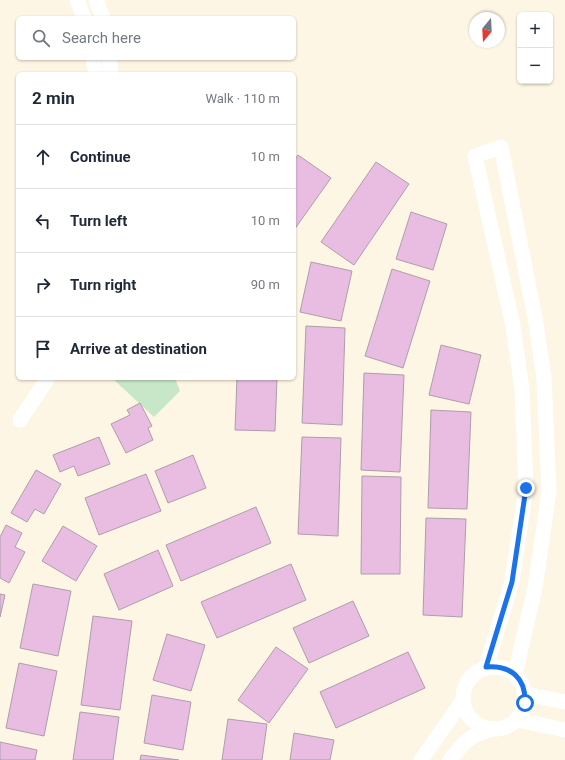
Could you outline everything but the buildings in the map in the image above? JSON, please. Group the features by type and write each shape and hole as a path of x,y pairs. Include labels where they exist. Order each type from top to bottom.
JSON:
{"street":[{"path":"77,0 83,16"},
{"path":"96,0 102,16"},
{"path":"93,60 96,72"},
{"path":"109,60 111,72"},
{"path":"486,667 512,582 526,488 522,389 513,326 475,156 501,147 536,323 544,379 549,491 535,588 515,674"},
{"path":"35,380 20,420 47,380"},
{"path":"450,760 462,744 472,736 510,725 517,720 522,712 526,694 520,680 515,674 496,666 486,667 469,679 464,689 463,700 465,708 472,720 484,727 492,729"},
{"path":"526,694 565,702"},
{"path":"421,760 463,700"},
{"path":"517,720 565,730"}],"green space":[{"path":"114,380 176,380 180,391 154,417"}],"route":[{"path":"525,703 526,694 524,686 515,674 496,666 486,667 512,582 526,488"}]}
